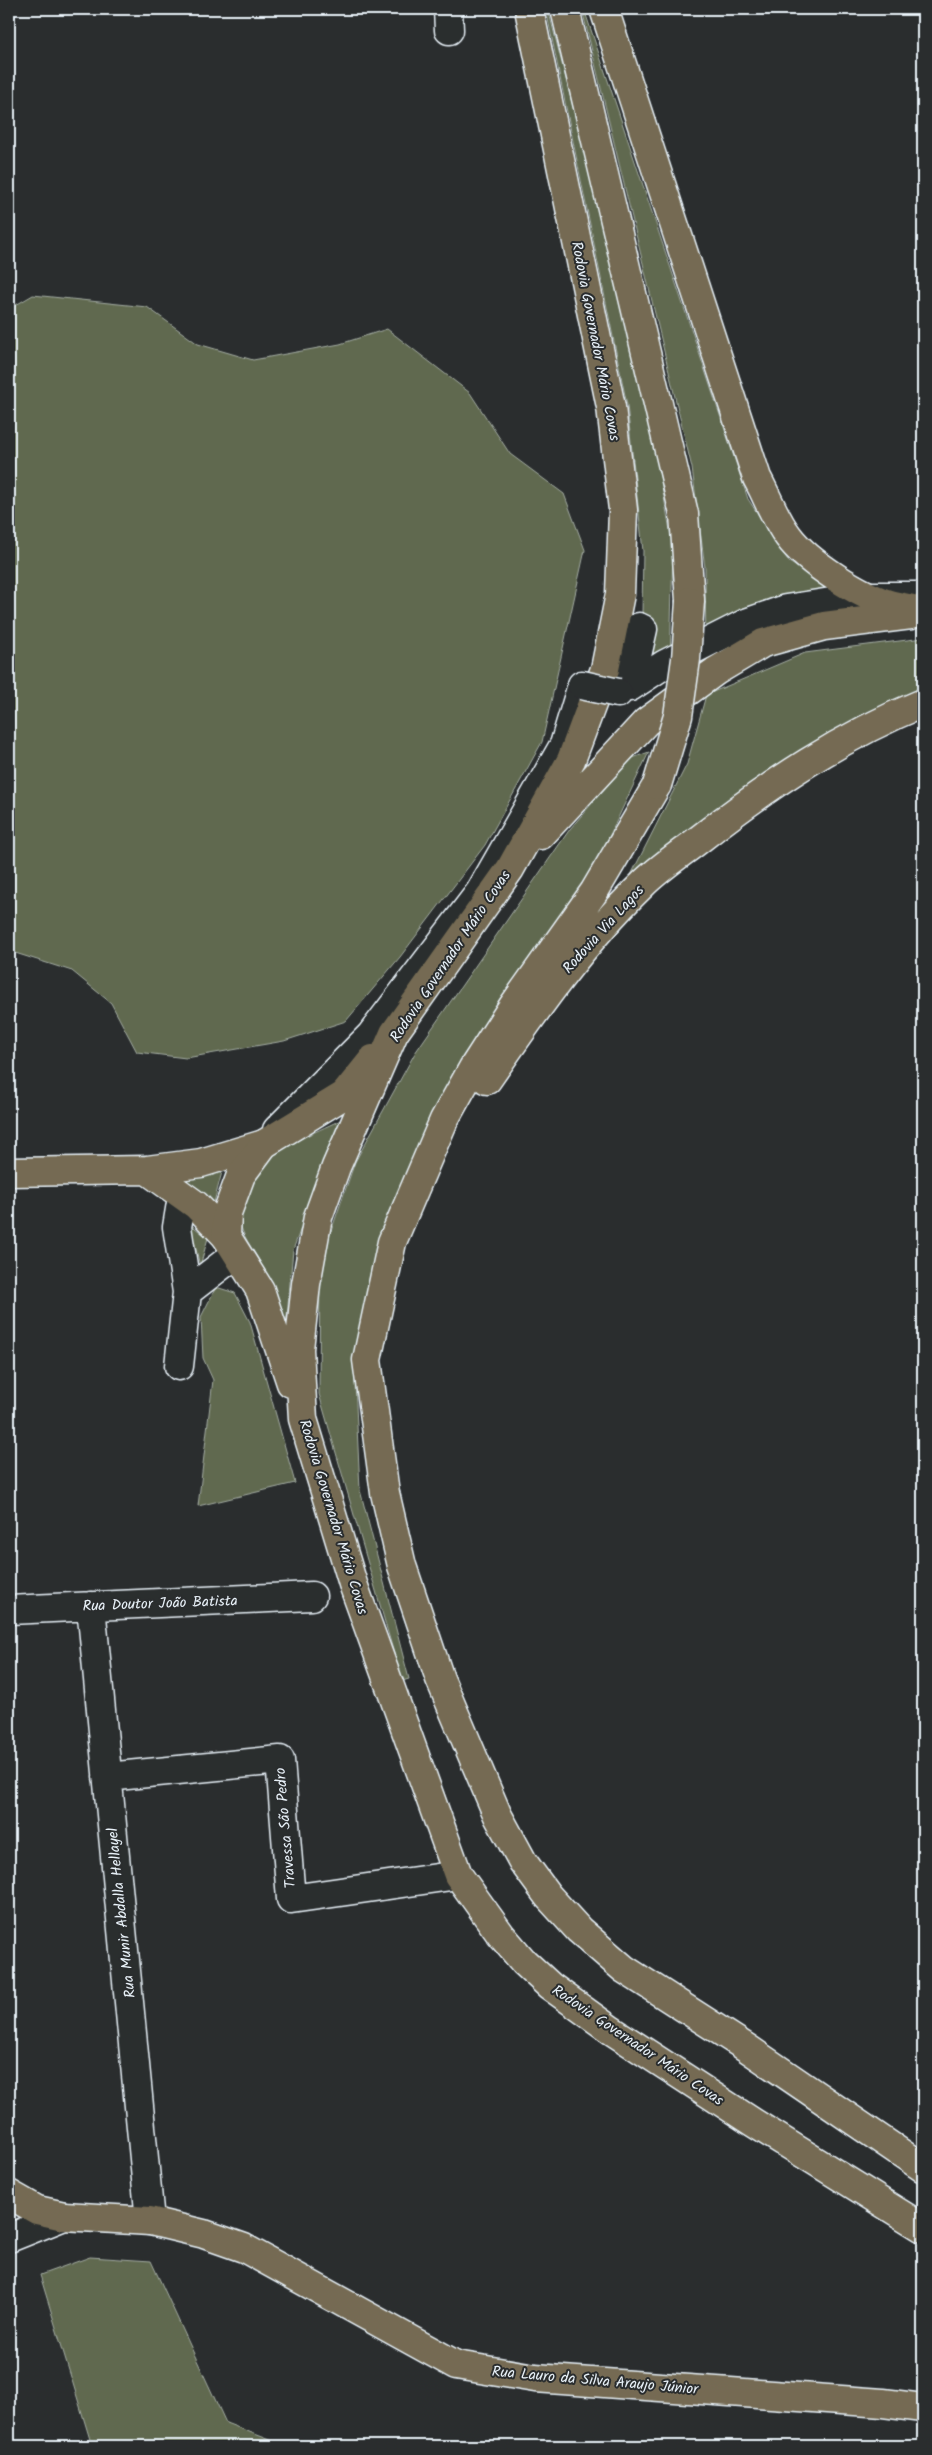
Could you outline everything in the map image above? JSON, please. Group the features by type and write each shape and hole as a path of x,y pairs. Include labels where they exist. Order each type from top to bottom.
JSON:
{"main road":[{"name":"Rodovia Governador Mário Covas","path":"529,9 611,407 623,510 620,594 605,669 571,760 510,869 394,1032 336,1167 318,1217 306,1284 299,1349 303,1419 353,1584 458,1875 502,1935 524,1962 550,1986 611,2030 754,2123 923,2228"},
{"path":"564,9 684,514 690,601 686,660 678,716 657,784 594,892 513,1006 473,1068 444,1120 392,1242 367,1360 386,1493 402,1566 440,1679 498,1816 523,1862 548,1896 579,1930 624,1969 748,2048 923,2168"},
{"path":"604,9 757,478 788,536 813,560 837,578 870,596 923,612"},
{"path":"510,869 646,722 716,671 764,643 824,626 923,612"},
{"name":"Rodovia Via Lagos","path":"421,1173 558,980 611,917 643,883 754,797 814,758 888,717 923,703"},
{"path":"9,1172 147,1170 201,1164 264,1144 344,1095 394,1032"},
{"path":"231,1245 227,1213 233,1194 241,1175 264,1144"},
{"path":"147,1170 182,1197 196,1205 231,1245 260,1290 303,1419"},
{"path":"754,2123 923,2238"},
{"name":"Rua Lauro da Silva Araujo Júnior","path":"11,2196 37,2210 64,2216 150,2221 204,2234 244,2248 456,2365 535,2378 883,2403 923,2408"}],"street":[{"path":"264,1144 371,1035 480,892 564,745 582,685 618,693 639,628 643,629 630,687 665,664 746,622 786,609 870,596 923,596"},
{"path":"179,1366 187,1292 177,1227 182,1197"},
{"path":"187,1292 231,1245"},
{"name":"Rua Doutor João Batista","path":"9,1610 312,1596"},
{"name":"Rua Munir Abdalla Hellayel","path":"91,1606 150,2221"},
{"name":"Travessa São Pedro","path":"107,1777 280,1760 291,1899 458,1875"},
{"path":"9,2236 18,2220 18,2209 11,2196"},
{"path":"9,2236 64,2216"}],"green space":[{"path":"546,9 548,9 642,376 673,547 670,664 641,680 643,551 627,405"},
{"path":"582,9 584,9 748,499 789,562 868,614 706,649 705,568 692,468"},
{"path":"33,295 147,307 198,344 253,360 340,344 387,329 470,393 510,454 564,494 585,550 542,742 485,845 400,957 346,1021 284,1041 186,1058 137,1052 111,1003 72,971 9,951 9,309"},
{"path":"923,638 923,694 794,759 631,875 687,764 706,695 805,653"},
{"path":"649,752 602,852 441,1109 354,1362 360,1490 409,1679 402,1681 319,1394 320,1263 355,1162 415,1053 570,829 630,759"},
{"path":"347,1117 324,1164 293,1250 286,1327 263,1268 242,1230 238,1208 243,1189 254,1172 270,1158 289,1145"},
{"path":"222,1172 213,1206 174,1179"},
{"path":"190,1224 208,1238 200,1266"},
{"path":"216,1287 235,1293 250,1322 295,1483 198,1506 213,1380 203,1358 201,1317"},
{"path":"90,2257 151,2261 226,2423 286,2446 92,2446 40,2275"}]}
